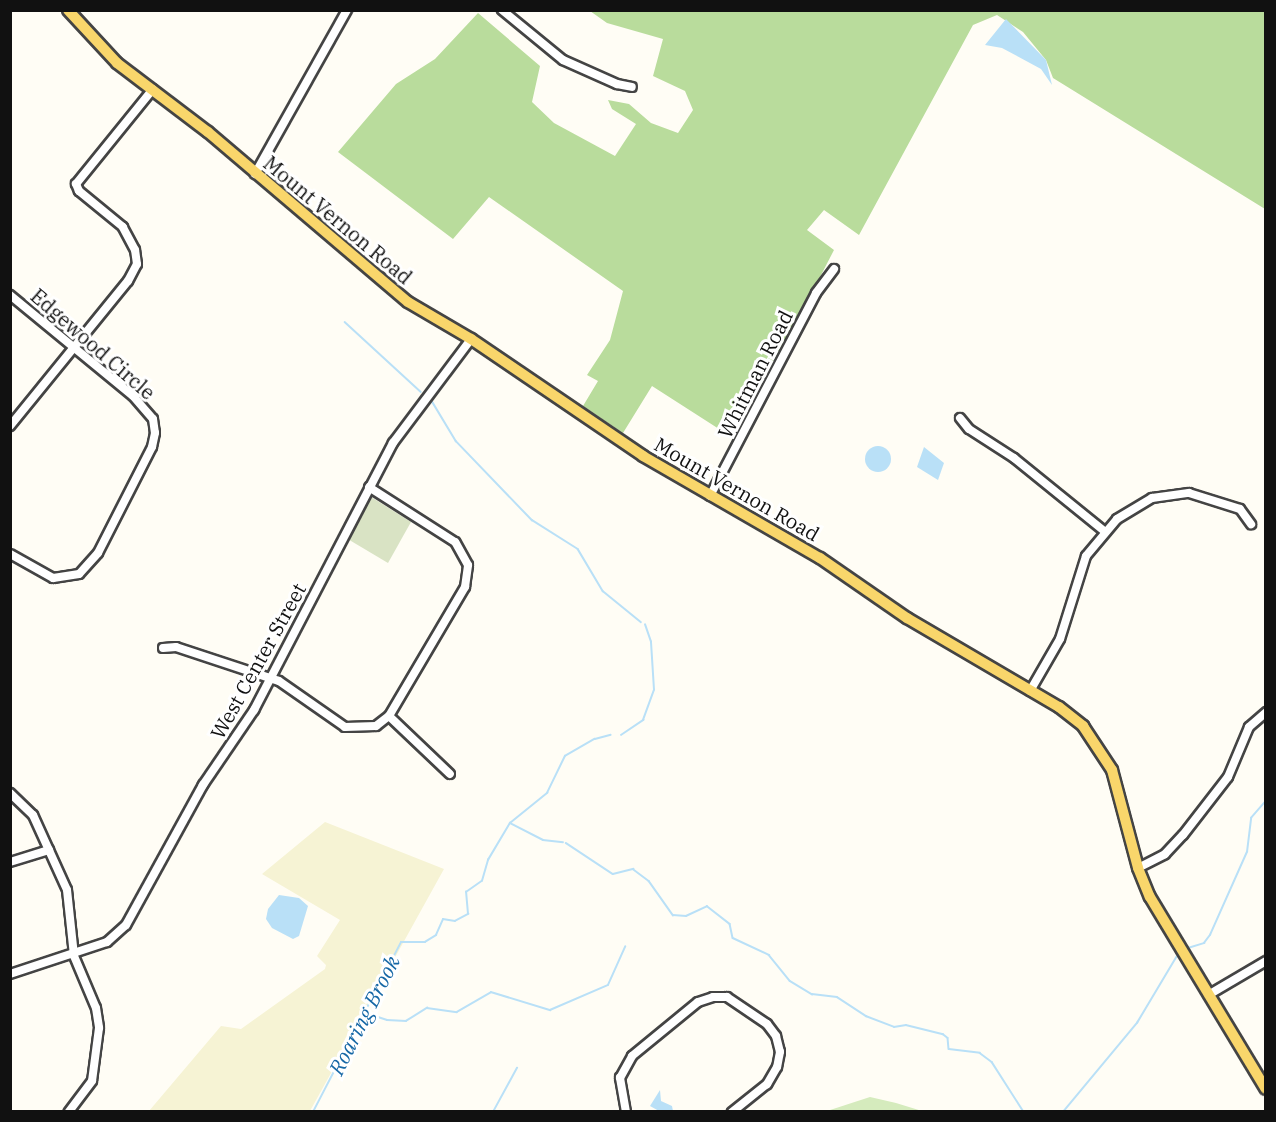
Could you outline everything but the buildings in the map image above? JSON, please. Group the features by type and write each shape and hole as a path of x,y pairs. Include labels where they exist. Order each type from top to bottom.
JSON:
{"main road":[{"name":"Mount Vernon Road","path":"68,10 117,63 153,89 255,174 377,280 710,496 820,558 907,618 1073,717 1102,749 1112,771 1138,868 1150,897 1266,1089"}],"street":[{"path":"255,174 347,10"},
{"path":"502,10 563,60 617,84 632,87"},
{"path":"10,426 128,281 137,264 135,250 123,227 79,191 76,184 153,89"},
{"name":"Whitman Road","path":"710,496 816,293 834,269"},
{"name":"Edgewood Circle","path":"10,295 133,396 153,418 152,447 98,553 79,574 53,578 10,554"},
{"name":"West Center Street","path":"10,974 74,956 107,942 126,925 203,784 242,731 369,487 407,424 471,339"},
{"path":"960,418 969,429 1014,458 1104,531"},
{"path":"163,648 176,647 285,684 345,727 376,726 389,716 465,587 468,565 455,542 369,487"},
{"path":"1030,691 1060,639 1086,556 1104,531 1134,507 1171,494 1223,502 1240,509 1251,524"},
{"path":"1138,868 1165,854 1188,828 1228,777 1249,727 1266,712"},
{"path":"389,716 450,774"},
{"path":"10,793 33,815 67,890 74,956 96,1008 99,1047 92,1081 69,1112"},
{"path":"10,862 50,850"},
{"path":"1210,994 1266,961"},
{"path":"626,1112 620,1078 632,1056 698,1002 713,997 727,997 767,1024 776,1036 780,1052 777,1067 767,1084 732,1112"}],"shaded area":[{"path":"325,822 444,869 310,1111 149,1111 221,1026 241,1029 325,969 326,965 317,956 340,920 262,874"}],"green space":[{"path":"590,11 1265,11 1265,209 1053,78 1046,60 1023,32 997,15 973,25 859,235 824,210 807,230 834,250 748,416 736,408 719,429 652,386 623,433 583,406 598,381 587,375 610,340 623,291 489,197 453,239 338,152 396,84 435,59 478,13 540,66 532,102 554,123 615,156 636,124 612,109 608,100 629,104 651,123 678,133 693,110 685,91 653,76 663,39 607,23"},
{"path":"368,495 411,522 388,563 346,538"},
{"path":"870,1097 896,1103 922,1111 827,1111"}],"water":[{"path":"1006,19 1046,60 1052,85 1041,69 1002,48 985,45"},
{"path":"878,446 887,450 891,459 887,468 878,472 869,468 865,459 869,450"},
{"path":"924,447 944,463 938,480 917,467"},
{"path":"279,895 299,898 308,906 299,936 293,939 272,928 266,919 268,909"},
{"path":"660,1090 661,1101 672,1106 673,1111 659,1111 650,1106"}],"waterway":[{"path":"345,322 421,392"},
{"path":"432,401 456,441 532,520 578,549 603,591 641,622"},
{"path":"621,735 643,720 654,690 651,642 645,625"},
{"path":"510,823 547,793 565,756 595,739 610,735"},
{"name":"Roaring Brook","path":"1188,948 1204,943 1210,935 1247,852 1251,818 1266,801"},
{"name":"Roaring Brook","path":"313,1112 401,942 425,942 436,935 443,919 455,921 468,914 466,892 482,881 488,860 510,823 543,840 563,842"},
{"name":"Roaring Brook","path":"566,843 613,874 633,869 649,881 673,915 686,916 707,906 730,924 733,938 769,955 790,981 812,994 837,997 866,1016 894,1027 906,1025 943,1034 948,1038 949,1049 980,1053 992,1062 1024,1112"},
{"path":"366,1013 387,1020 406,1021 427,1008 457,1012 491,992 550,1010 608,985 625,947"},
{"name":"Roaring Brook","path":"1063,1112 1137,1023 1177,956"},
{"path":"493,1112 517,1068"}]}
